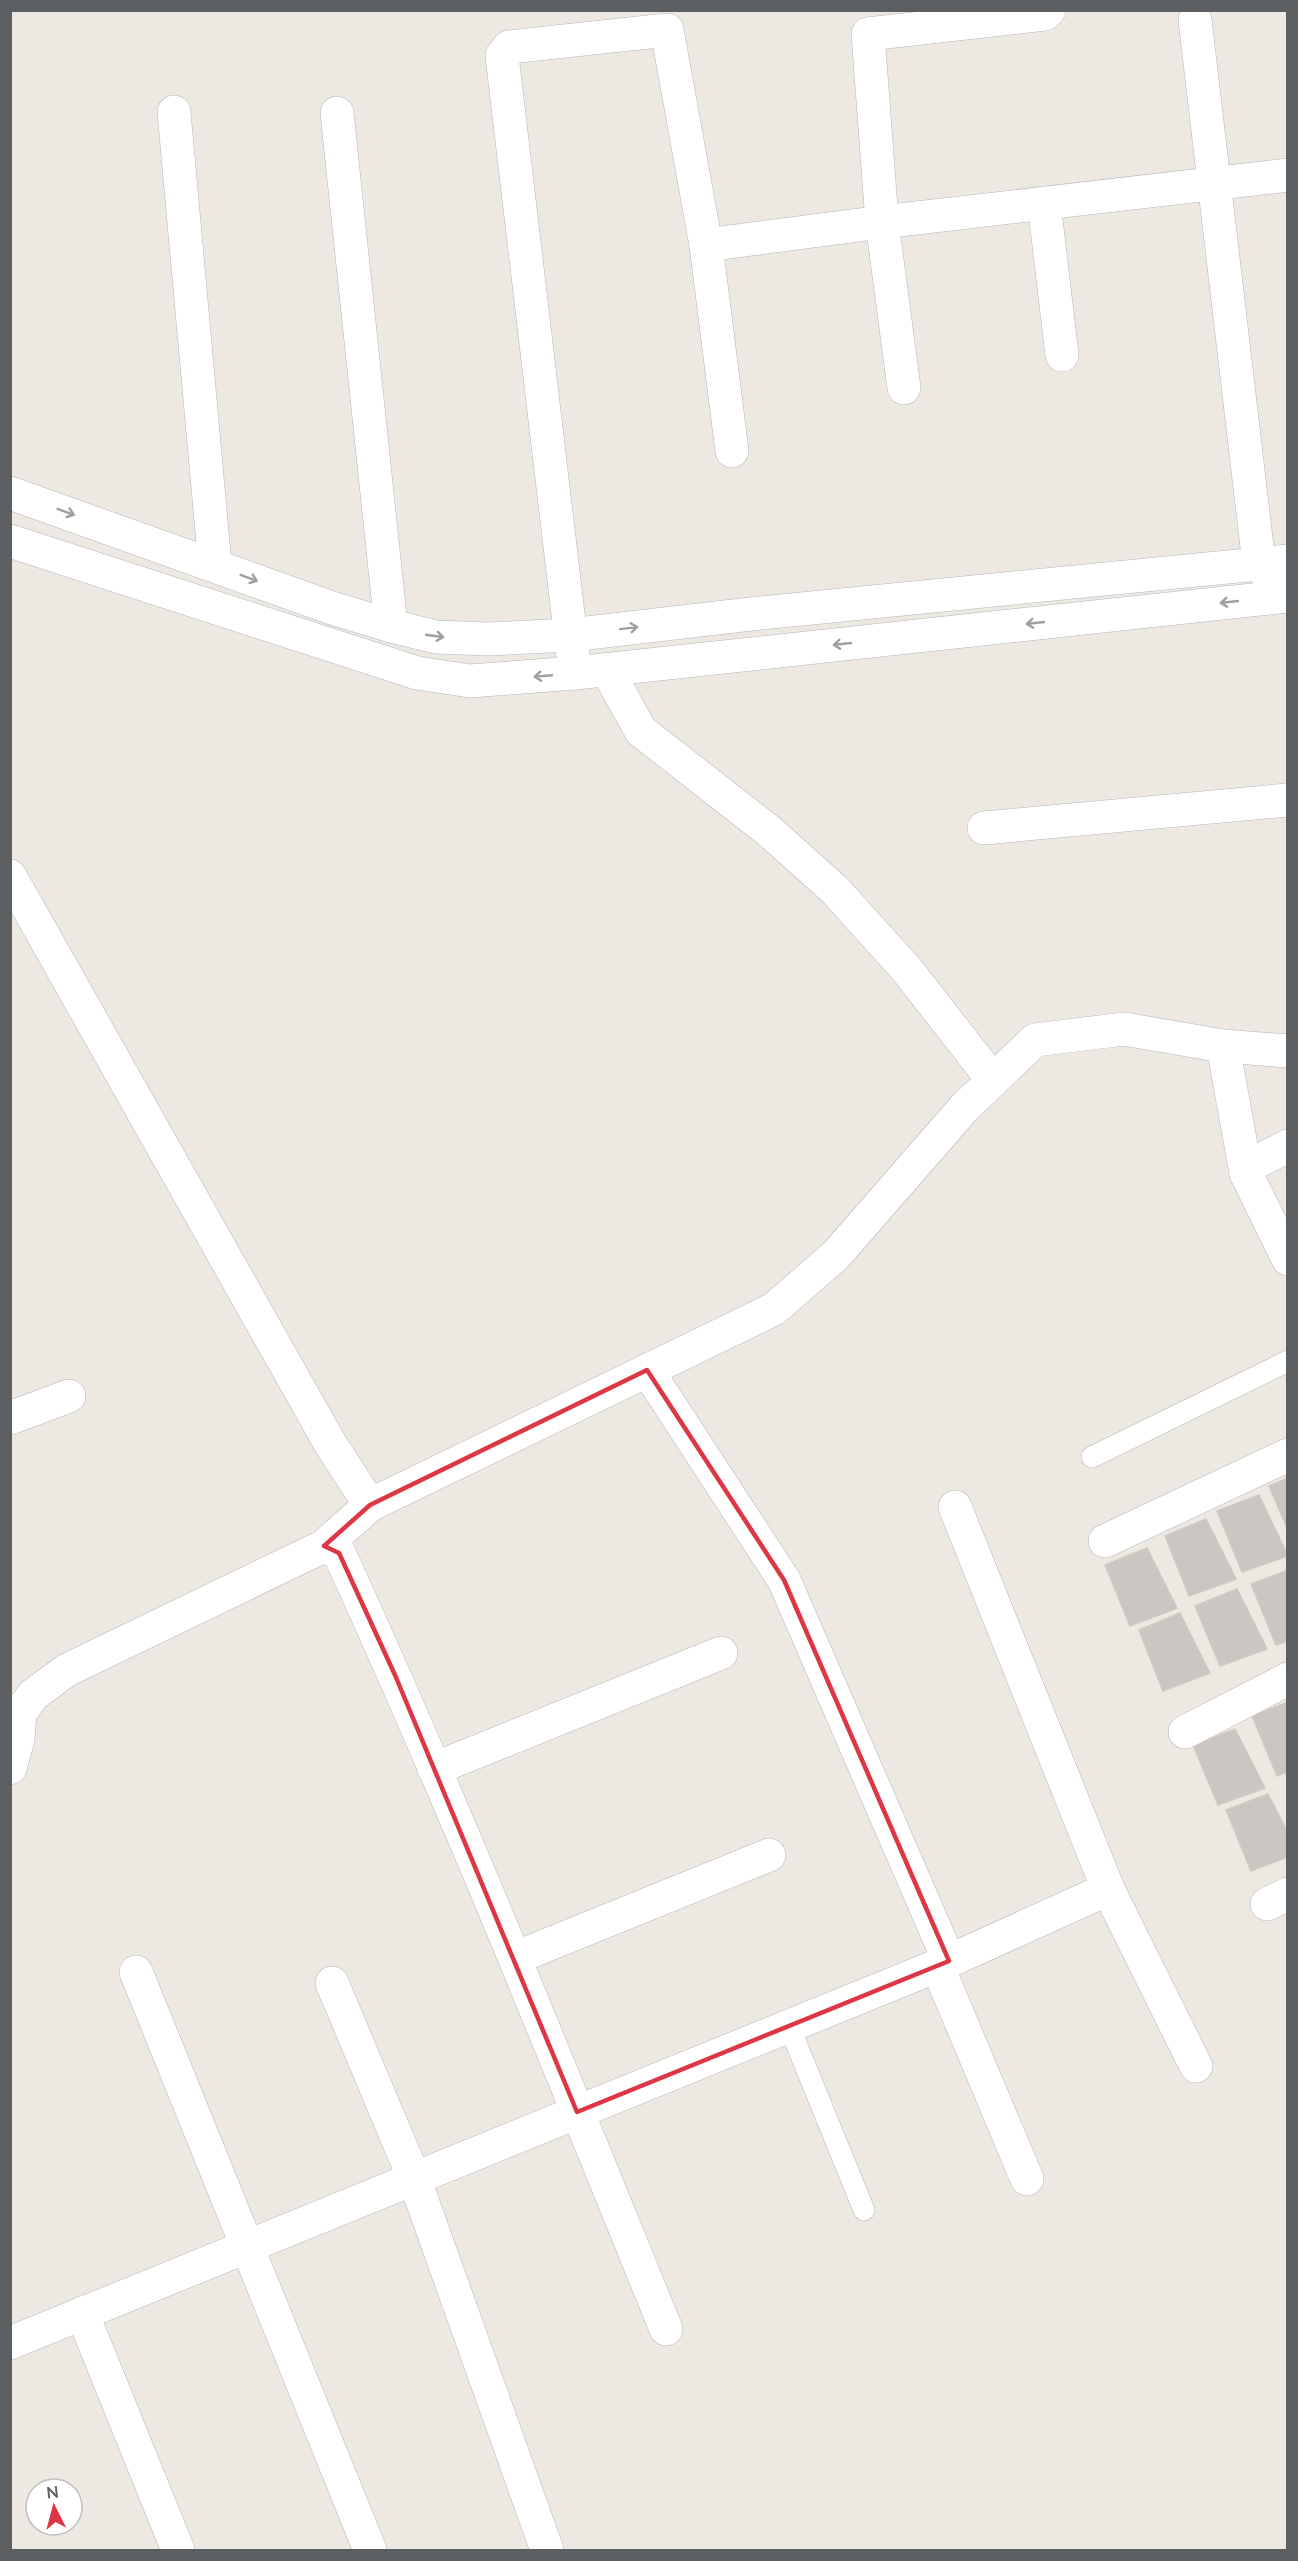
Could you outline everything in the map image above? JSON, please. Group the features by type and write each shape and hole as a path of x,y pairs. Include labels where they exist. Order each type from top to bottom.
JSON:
{"street":[{"path":"904,388 882,222 867,22 1046,14 1049,10"},
{"path":"10,542 417,673 470,681 607,670 1286,596 1273,563 1215,185 1195,20"},
{"path":"575,673 502,56 509,47 667,30 706,245 732,451"},
{"path":"174,112 215,566"},
{"path":"337,113 391,626"},
{"path":"706,245 1287,175"},
{"path":"1044,204 1062,355"},
{"path":"10,493 391,626 436,637 488,639 570,635 760,613 1273,563"},
{"path":"607,670 641,731 769,831 835,890 907,970 993,1080"},
{"path":"984,828 1287,800"},
{"path":"10,876 331,1445 370,1505"},
{"path":"10,1768 18,1739 15,1710 68,1670 324,1546 370,1505 774,1309 836,1256 964,1108 1035,1040 1124,1029 1223,1046 1287,1051"},
{"path":"1223,1046 1246,1173 1287,1259"},
{"path":"1246,1173 1251,1165 1287,1146"},
{"path":"647,1370 784,1580 943,1963 1027,2179"},
{"path":"10,1418 69,1396"},
{"path":"1105,1540 1287,1455"},
{"path":"955,1507 1108,1889 1196,2066"},
{"path":"324,1546 339,1553 395,1675 515,1958 666,2329"},
{"path":"434,1769 721,1653"},
{"path":"1185,1732 1287,1679"},
{"path":"515,1958 769,1855"},
{"path":"10,2343 943,1963 1108,1889"},
{"path":"136,1972 249,2246 370,2550"},
{"path":"332,1983 414,2178 547,2550"},
{"path":"82,2313 178,2550"}],"lane":[{"path":"1092,1457 1287,1361"},
{"path":"789,2026 864,2210"}],"highlighted area":[{"path":"647,1370 784,1580 949,1961 577,2112 395,1675 339,1553 324,1546 370,1505"}],"building":[{"path":"1288,1478 1288,1530 1269,1486"},
{"path":"1259,1495 1288,1556 1242,1572 1217,1511"},
{"path":"1206,1519 1236,1579 1189,1596 1165,1536"},
{"path":"1147,1548 1177,1608 1130,1626 1105,1565"},
{"path":"1288,1570 1288,1641 1276,1645 1251,1584"},
{"path":"1237,1589 1267,1649 1220,1666 1195,1606"},
{"path":"1180,1613 1210,1673 1163,1691 1139,1630"},
{"path":"1288,1702 1288,1772 1277,1776 1252,1716"},
{"path":"1235,1729 1265,1788 1218,1805 1193,1745"},
{"path":"1268,1794 1288,1833 1288,1857 1251,1871 1226,1810"}]}
